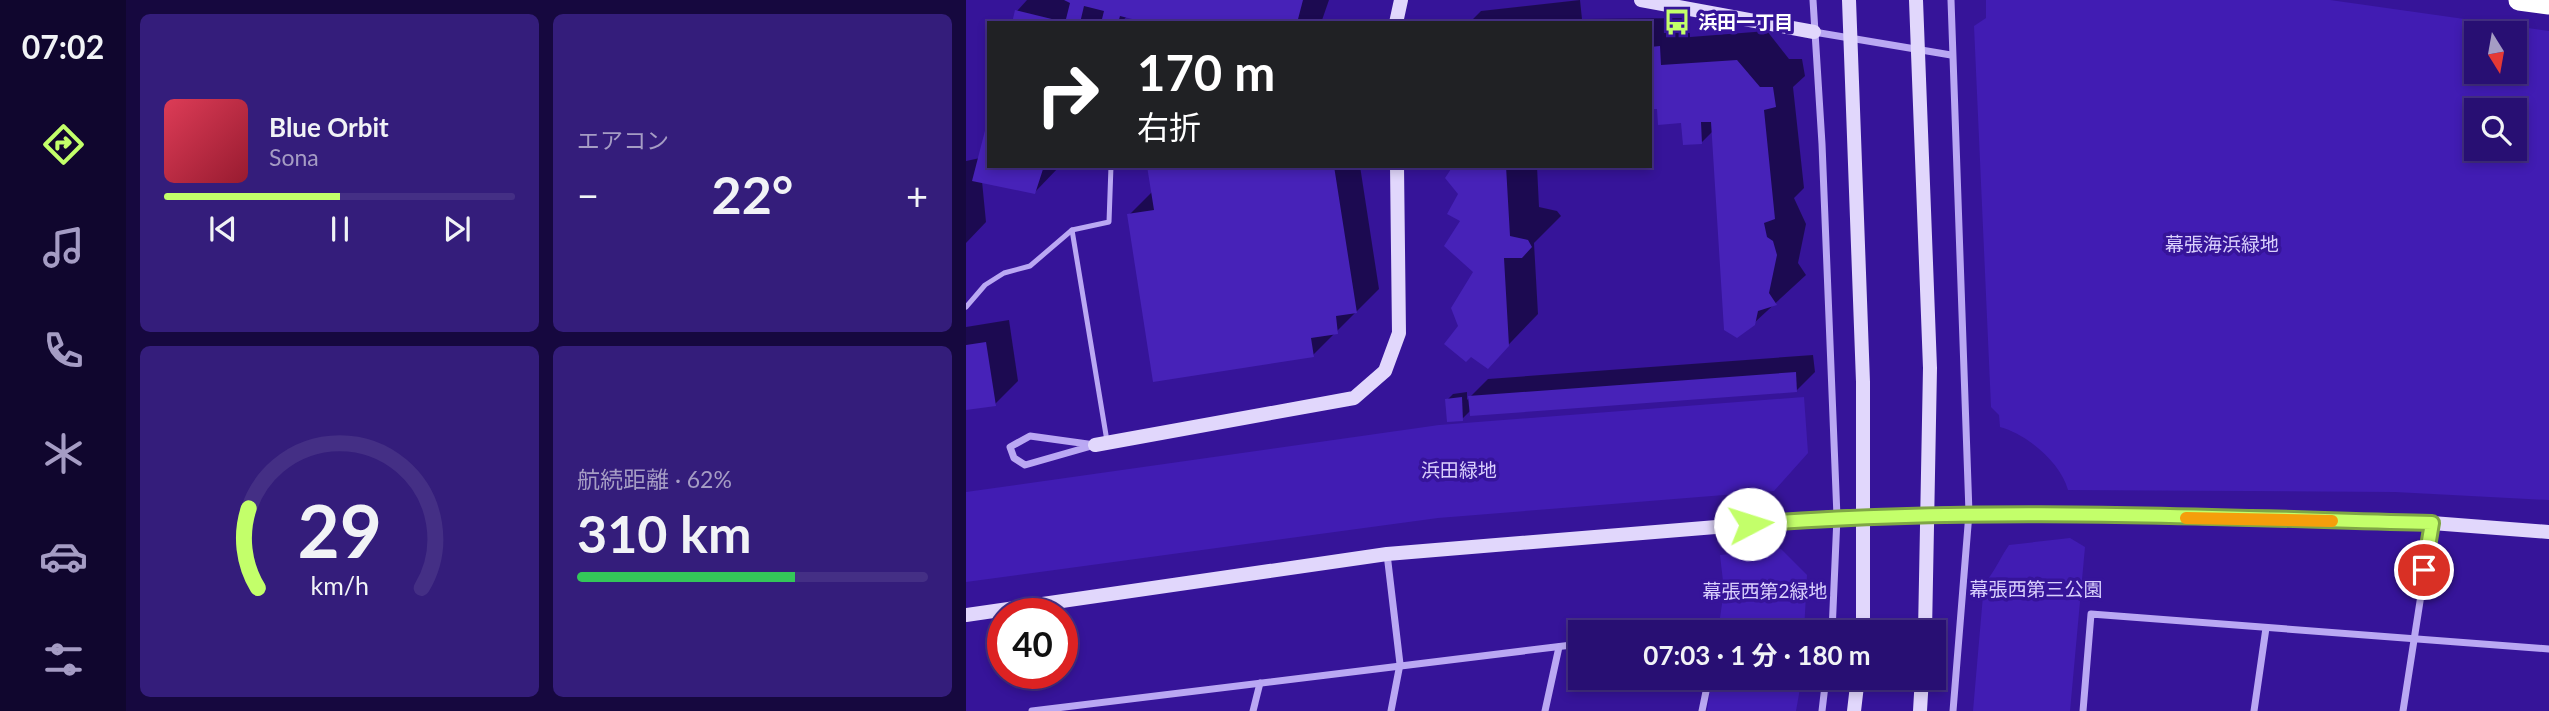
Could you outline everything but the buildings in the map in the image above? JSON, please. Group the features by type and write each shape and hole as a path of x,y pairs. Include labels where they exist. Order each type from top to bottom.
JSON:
{"highway":[{"path":"2519,0 2549,4"}],"street":[{"path":"1396,21 1401,0"},
{"path":"1641,0 1951,55"},
{"path":"1813,0 1822,144 1837,517 1833,620"},
{"path":"1849,0 1863,382 1863,620"},
{"path":"1916,0 1930,368 1925,620"},
{"path":"1951,0 1969,513 1954,711"},
{"path":"1101,444 1030,436 1010,447 1014,458 1025,465 1101,444 1354,398 1385,371 1399,333 1397,168"},
{"path":"966,615 1387,554 1837,517 1969,513 2432,523 2549,532"},
{"path":"2403,711 2432,523"},
{"path":"1387,554 1400,664 1391,711"},
{"path":"2083,711 2091,614 2549,649"},
{"path":"2254,711 2266,628"},
{"path":"1032,711 1400,664 1568,646"},
{"path":"1545,711 1559,647"},
{"path":"1254,711 1259,683"},
{"path":"1702,711 1706,690"},
{"path":"1822,711 1824,690"},
{"path":"1853,711 1856,690"},
{"path":"1920,711 1921,690"},
{"path":"1114,711 1115,701"}],"lane":[{"path":"966,307 985,285 1004,273 1030,266 1072,230 1109,222 1111,168"},
{"path":"1072,230 1101,444"}],"green space":[{"name":"幕張海浜緑地","path":"1986,0 2330,0 2478,21 2464,21 2464,84 2527,84 2527,28 2549,31 2549,500 2395,492 2068,490 2051,460 2032,443 2000,427 1999,415 1991,407 1974,26 1986,18"},
{"name":"浜田緑地","path":"1804,397 1808,453 1774,491 1438,518 966,582 966,492 1439,425"},
{"name":"幕張西第三公園","path":"2070,538 2085,547 2070,711 1973,711 1984,584 2009,545"},
{"name":"幕張西第2緑地","path":"1781,549 1807,575 1805,620 1720,620 1724,590 1720,555"},
{"path":"1710,690 1800,690 1796,711 1707,711"}],"slow traffic":[{"path":"2186,518 2332,521"}],"place":[{"name":"浜田一丁目","path":"1677,22"}],"route":[{"path":"1750,524 1837,517 1969,513 2432,523 2424,570"}]}
